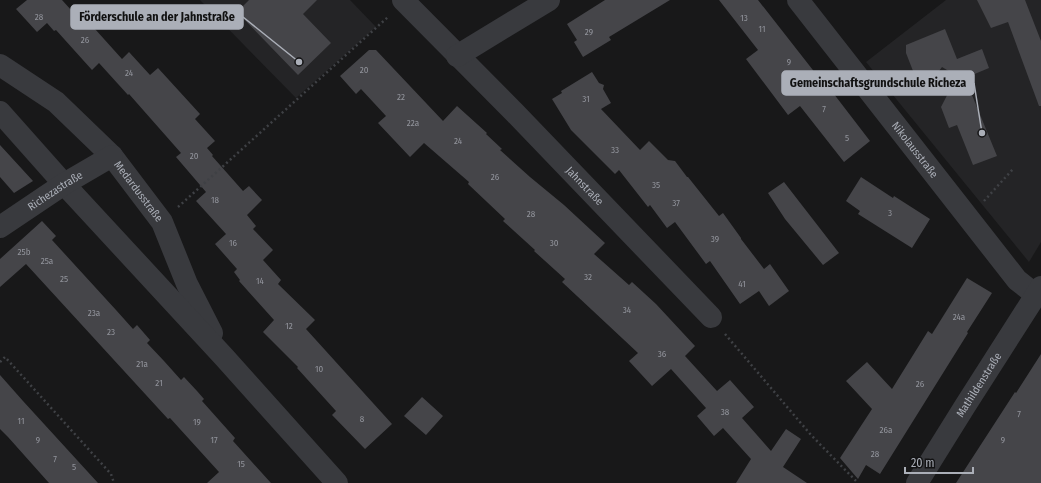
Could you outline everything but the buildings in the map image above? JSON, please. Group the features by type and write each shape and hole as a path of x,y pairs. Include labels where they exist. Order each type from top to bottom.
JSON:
{"street":[{"path":"457,56 549,0"},
{"name":"Nikolausstraße","path":"798,0 1017,280 1039,291"},
{"name":"Jahnstraße","path":"404,1 520,118 711,317"},
{"name":"Medardusstraße","path":"0,66 56,102 112,156 162,222 187,284 224,358"},
{"name":"Medardusstraße","path":"0,112 337,483"},
{"name":"Richezastraße","path":"0,227 64,184 112,156"},
{"name":"Mathildenstraße","path":"917,483 1039,291"}],"path":[{"path":"162,222 404,1"},
{"path":"968,217 1013,169"},
{"path":"711,317 811,434 858,483"},
{"path":"0,362 5,357 111,474 114,483"}],"shaded area":[{"path":"200,0 350,0 376,27 296,98"},
{"path":"946,0 1041,0 1041,242 1029,262 866,62"}],"place":[{"name":"Förderschule an der Jahnstraße","path":"299,62"},
{"name":"Gemeinschaftsgrundschule Richeza","path":"982,133"}]}
